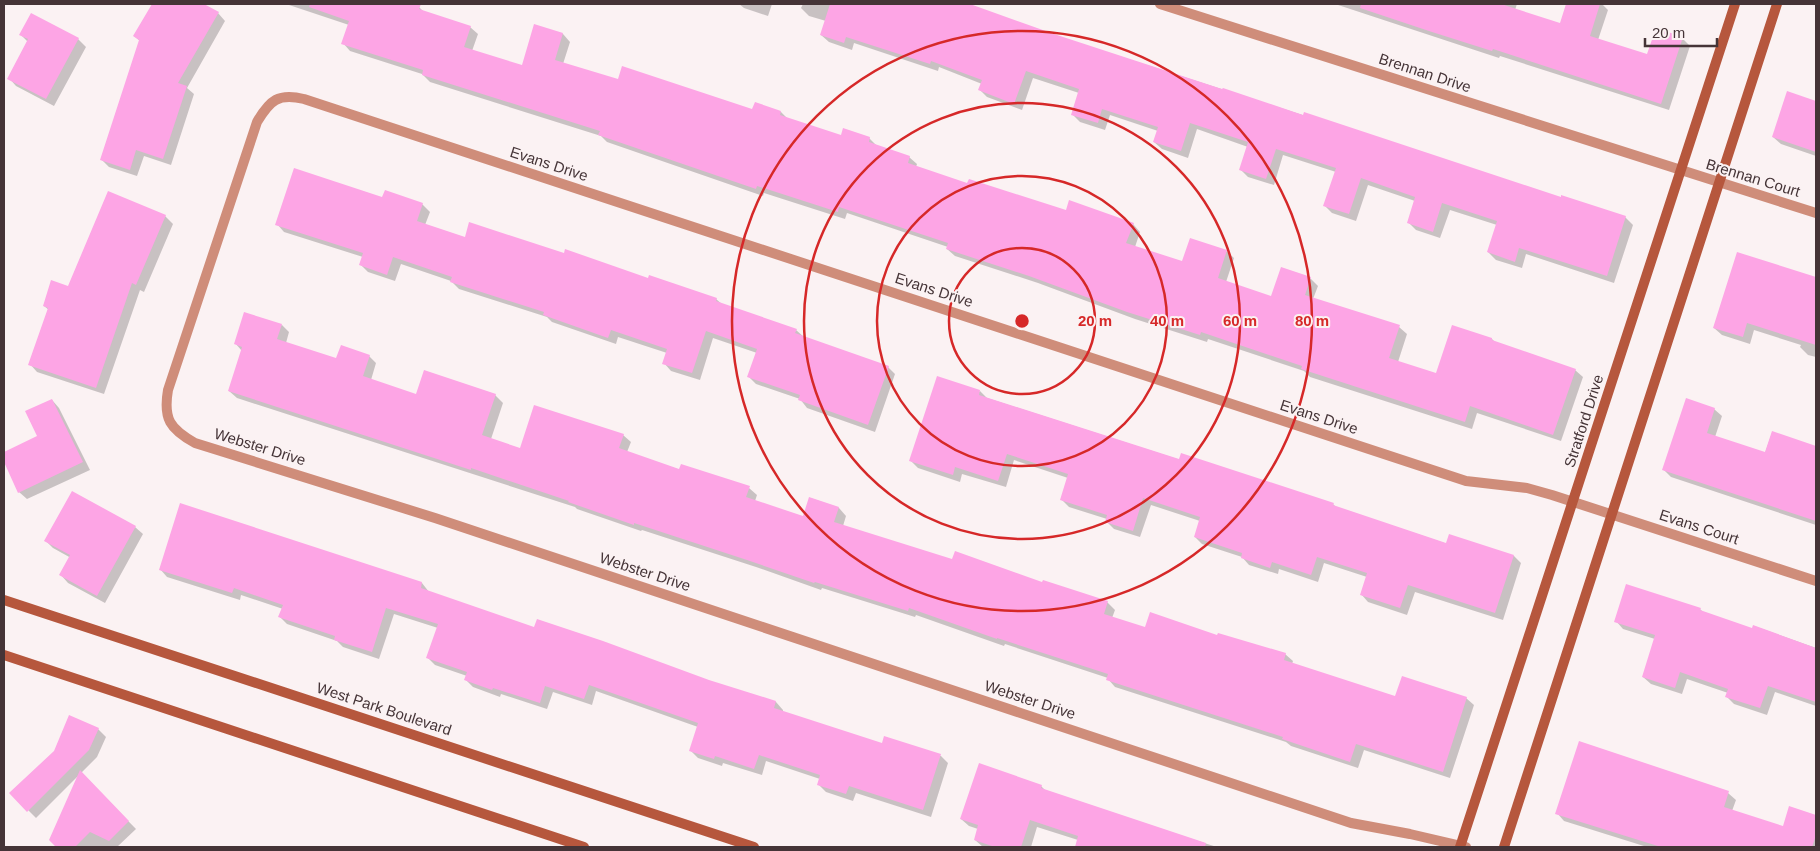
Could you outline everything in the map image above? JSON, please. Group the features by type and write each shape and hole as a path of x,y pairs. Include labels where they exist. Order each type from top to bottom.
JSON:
{"street":[{"name":"Brennan Drive","path":"1160,4 1681,171"},
{"name":"Stratford Drive","path":"1462,847 1735,4"},
{"path":"1504,847 1777,4"},
{"name":"Evans Drive","path":"289,96 304,99 1466,481 1527,488 1573,501"},
{"name":"Webster Drive","path":"289,96 274,101 264,110 256,122 168,390 165,406 168,422 179,434 195,443 435,518 1352,823 1462,847"},
{"name":"Brennan Court","path":"1681,171 1816,213"},
{"name":"Evans Court","path":"1573,501 1816,580"},
{"name":"West Park Boulevard","path":"4,600 754,847"},
{"path":"4,655 584,847"}],"building":[{"path":"152,4 204,4 219,12 178,83 187,86 163,159 136,150 130,170 100,160 139,40 133,36"},
{"path":"310,4 421,4 419,9 471,26 464,47 522,65 534,24 563,33 555,60 618,79 622,66 752,109 755,102 781,111 780,115 841,135 843,128 870,137 869,142 910,156 908,163 967,183 969,179 1066,210 1069,200 1134,223 1126,243 1182,261 1190,238 1227,250 1218,278 1271,296 1281,267 1311,277 1305,295 1400,325 1389,358 1436,373 1452,325 1576,369 1553,435 1470,406 1465,422 1301,369 1302,366 1201,332 1200,335 1127,312 1029,276 946,249 948,243 839,207 838,212 757,186 756,189 598,135 600,131 422,75 423,70 341,44 349,21 309,7"},
{"path":"830,4 970,4 1054,34 1222,89 1303,115 1304,112 1561,197 1561,195 1626,216 1607,276 1519,248 1515,262 1487,252 1497,221 1442,203 1433,232 1407,223 1415,197 1361,178 1349,214 1323,206 1336,168 1276,149 1266,179 1239,170 1248,142 1190,123 1181,151 1153,142 1158,127 1102,109 1098,123 1071,115 1079,89 1026,71 1014,104 978,90 982,80 931,61 930,64 846,37 844,43 820,35"},
{"path":"1361,4 1501,4 1560,23 1566,4 1600,4 1590,36 1647,54 1656,28 1683,37 1661,104 1360,8"},
{"path":"31,13 79,38 46,99 7,79 28,39 19,35"},
{"path":"1787,91 1816,101 1816,152 1772,137"},
{"path":"294,168 382,197 385,190 423,203 417,221 465,237 469,222 564,253 565,249 648,278 649,275 717,298 716,301 797,329 795,333 889,366 868,425 798,400 800,395 747,377 757,349 706,331 692,373 662,364 667,349 611,330 608,338 543,315 544,312 450,282 452,277 393,257 387,275 359,265 363,253 275,225"},
{"path":"108,191 166,215 136,285 132,283 96,388 28,365 48,308 43,306 51,280 68,286"},
{"path":"1737,252 1816,277 1816,345 1747,323 1743,337 1713,328"},
{"path":"244,312 282,324 277,339 336,358 341,345 370,355 363,376 416,394 424,370 496,394 482,435 520,448 534,405 624,434 619,448 679,469 681,464 750,486 746,497 803,516 809,497 839,507 834,522 952,559 955,551 1042,582 1043,580 1108,601 1104,614 1145,627 1150,612 1217,635 1218,633 1286,653 1284,660 1395,696 1402,676 1467,697 1443,772 1356,744 1350,762 1282,739 1283,737 1106,680 1108,674 997,639 909,608 908,611 814,583 634,523 634,525 471,468 471,470 228,391 242,347 234,344"},
{"path":"937,376 980,390 979,395 1179,459 1181,453 1334,503 1333,505 1446,543 1449,534 1514,555 1495,613 1408,585 1400,608 1360,595 1367,573 1317,557 1311,575 1272,562 1270,568 1241,558 1242,553 1194,537 1200,517 1143,498 1133,531 1105,522 1107,515 1060,500 1068,474 1007,454 998,481 955,467 953,475 909,461"},
{"path":"1686,398 1715,408 1707,433 1765,452 1772,431 1816,446 1816,521 1662,470"},
{"path":"52,399 83,462 18,493 4,462 4,452 37,436 25,411"},
{"path":"72,491 136,526 97,596 59,575 70,555 44,541"},
{"path":"180,503 422,582 421,588 534,627 537,619 603,641 709,680 776,701 774,708 882,743 884,736 941,754 923,810 849,786 846,794 817,785 820,775 759,755 754,769 715,756 714,759 689,751 698,723 589,685 584,699 545,686 540,703 464,680 467,672 426,658 438,624 386,608 372,652 334,640 335,636 278,617 283,605 234,588 232,593 159,570"},
{"path":"1626,584 1701,608 1700,610 1752,628 1753,625 1816,648 1816,702 1768,686 1760,708 1725,697 1728,689 1680,672 1675,688 1642,677 1655,635 1614,622"},
{"path":"69,715 99,728 89,750 27,812 9,793 54,751"},
{"path":"1579,741 1729,791 1724,807 1783,826 1789,806 1816,815 1816,835 1812,847 1661,847 1555,814"},
{"path":"979,763 1042,785 1041,788 1206,843 1205,847 1075,847 1078,836 1030,820 1021,847 995,847 974,840 978,825 960,819"},
{"path":"80,770 129,821 109,841 90,832 75,847 56,847 49,840"}]}
